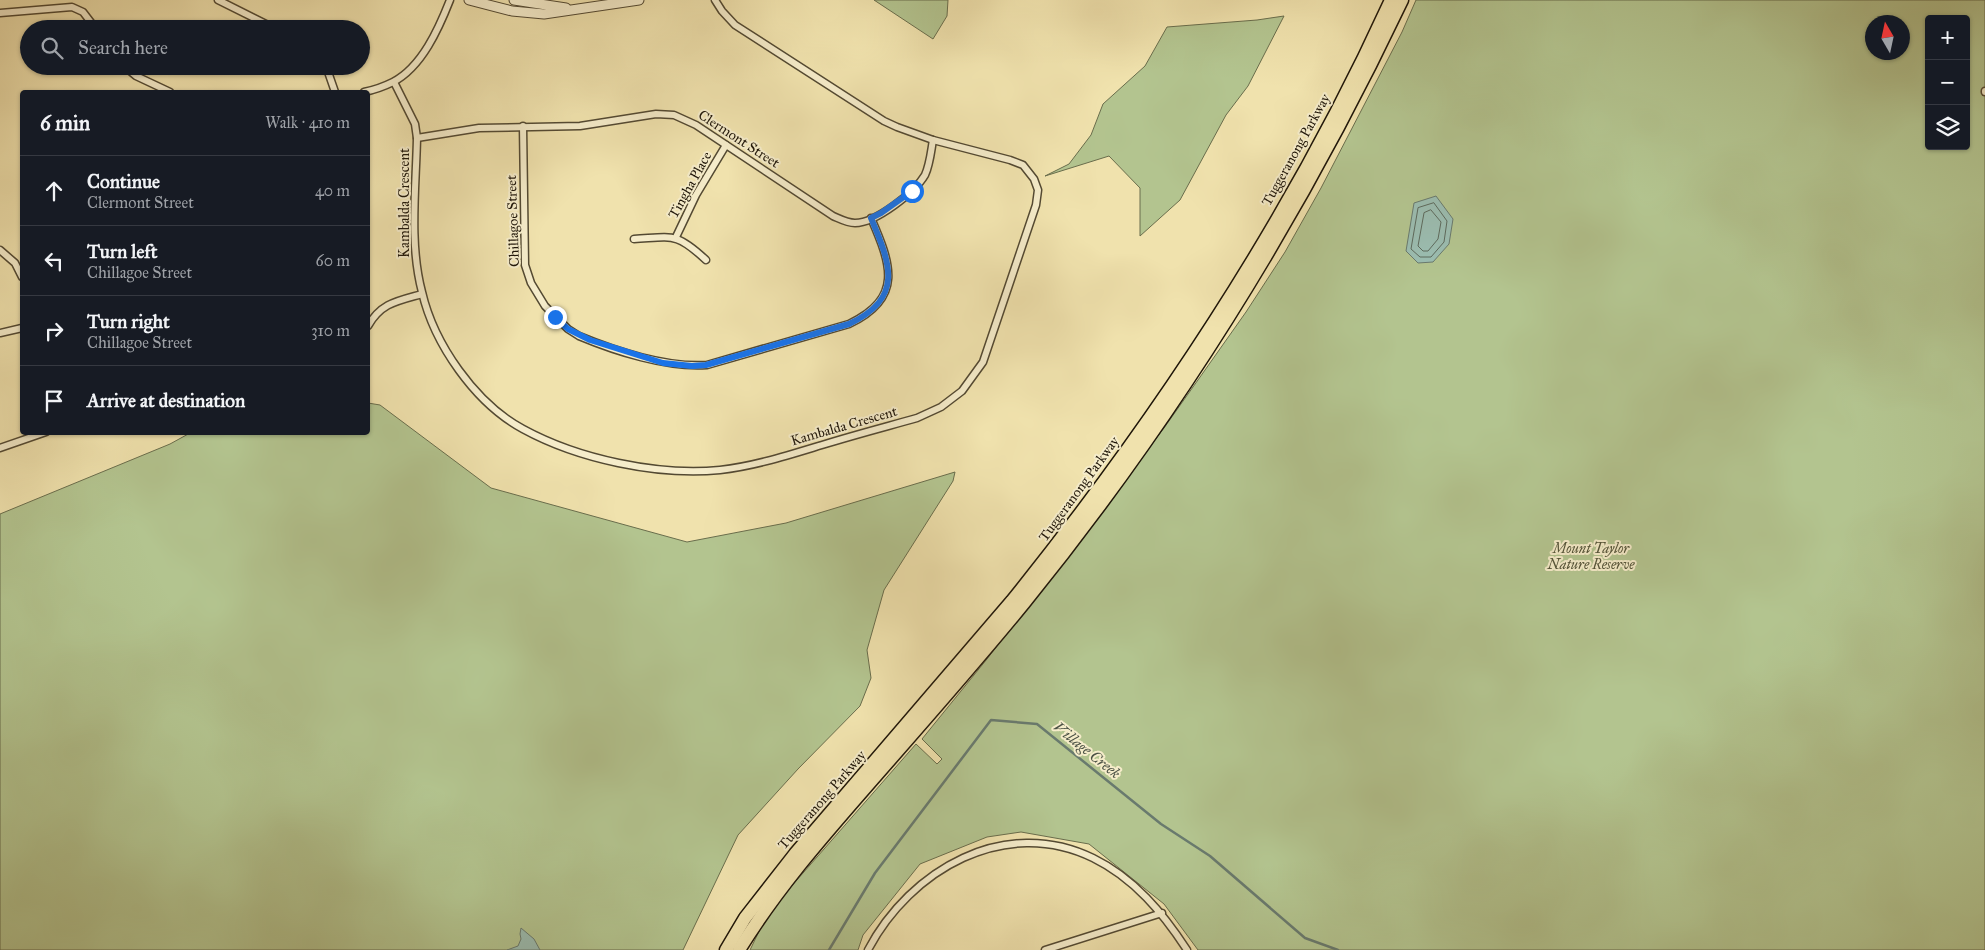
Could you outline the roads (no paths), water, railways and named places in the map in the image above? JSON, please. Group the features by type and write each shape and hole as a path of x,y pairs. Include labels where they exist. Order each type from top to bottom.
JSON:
{"highway":[{"name":"Tuggeranong Parkway","path":"726,950 745,918 773,880 1012,601 1062,539 1140,431 1190,358 1273,224 1353,78 1390,0"},
{"name":"Tuggeranong Parkway","path":"739,950 760,916 786,880 989,645 1073,541 1152,432 1239,302 1297,203 1338,129 1402,0"}],"street":[{"path":"218,0 258,20"},
{"path":"370,90 394,82 406,73 418,59 435,32 450,0"},
{"path":"469,0 517,12 544,14 639,0"},
{"path":"514,0 574,9"},
{"name":"Kambalda Crescent","path":"394,82 415,124 417,138 415,249 422,294 452,363 480,395 500,413 522,428 567,447 632,466 687,472 721,470 763,463 917,418 941,408 962,391 983,362 1036,205 1038,190 1034,179 1022,165 1010,160 934,140 884,121 735,25 715,0"},
{"path":"0,12 72,7 83,12 89,20"},
{"path":"135,75 166,90"},
{"path":"329,75 334,90"},
{"name":"Clermont Street","path":"417,138 479,128 580,126 656,114 674,115 696,125 833,216 850,223 864,222 871,218 900,200 919,183 927,168 934,140"},
{"name":"Chillagoe Street","path":"524,126 525,265 537,294 555,317 579,336 663,363 692,366 706,365 849,324 862,318 875,308 884,296 889,274 885,251 871,218"},
{"name":"Tingha Place","path":"676,237 696,195 726,145"},
{"name":"Tingha Place","path":"634,240 676,237 689,245 706,260"},
{"path":"0,250 15,263 20,273"},
{"path":"370,323 375,314 384,306 422,294"},
{"path":"0,333 20,328"},
{"path":"0,448 37,435"},
{"path":"868,950 882,925 898,905 937,871 959,859 983,850 1020,843 1062,846 1095,858 1126,878 1162,913 1187,950"},
{"path":"1045,950 1162,913"}],"water":[{"path":"1436,196 1453,219 1449,244 1433,262 1418,263 1406,251 1414,203"},
{"path":"521,928 534,939 540,950 507,950 518,946 521,939"}],"waterway":[{"name":"Village Creek","path":"829,950 875,873 991,720 1037,724 1161,824 1210,856 1305,938 1338,950"}],"park label":[{"name":"Mount Taylor Nature Reserve","path":"1591,556"}]}
